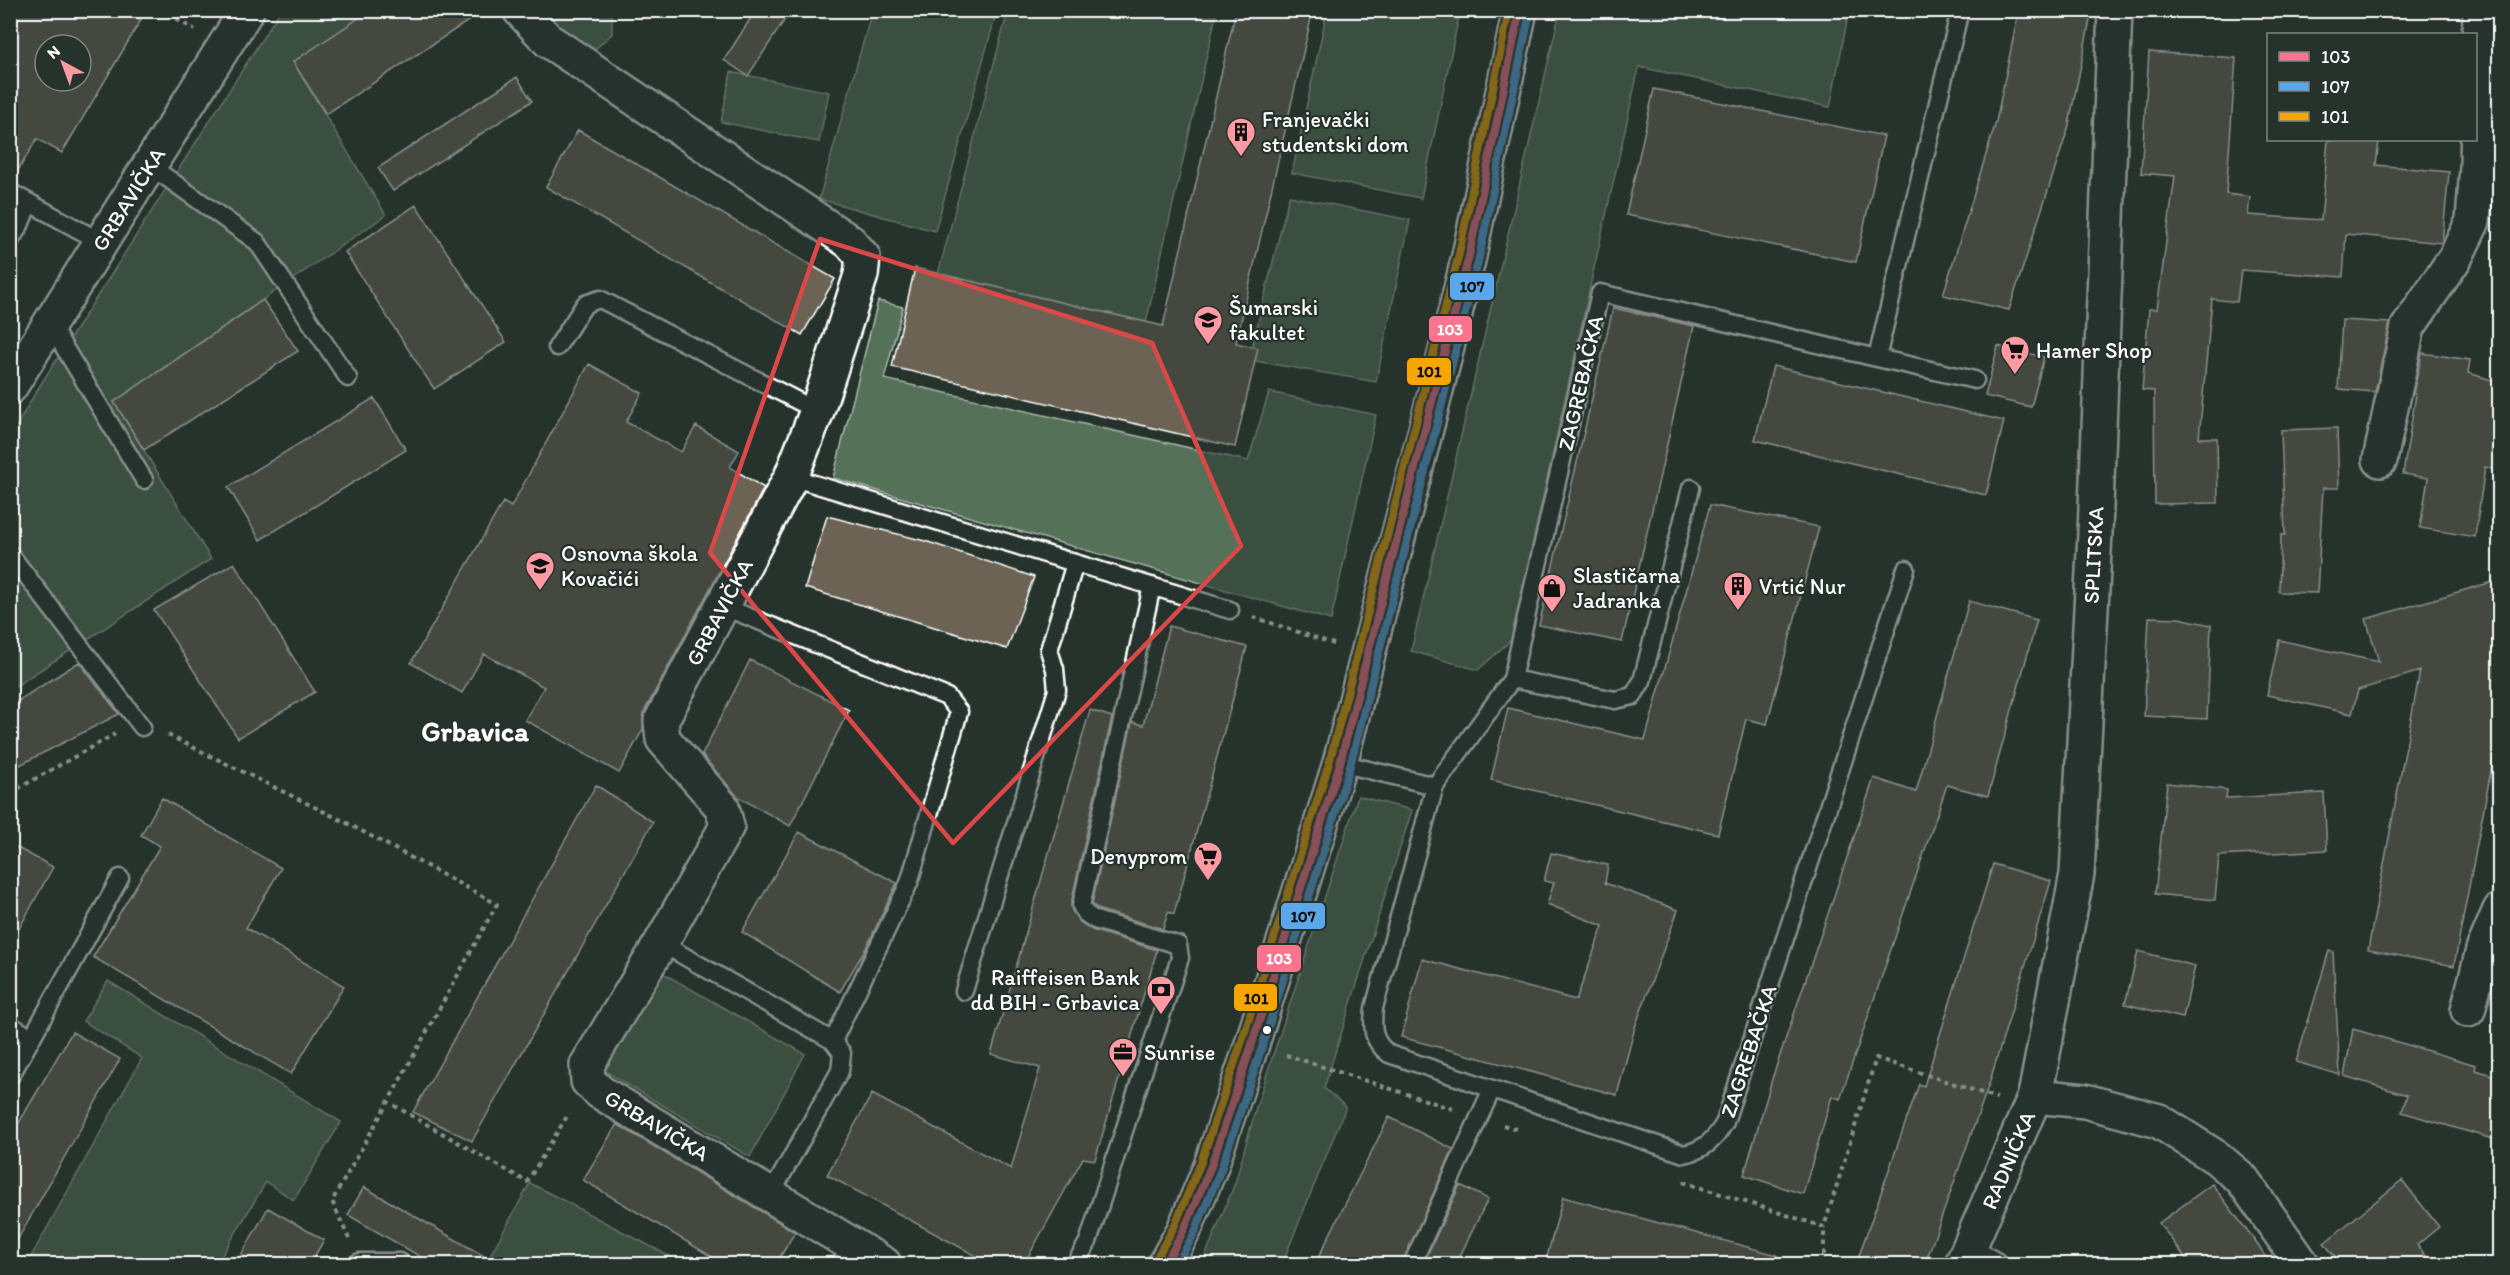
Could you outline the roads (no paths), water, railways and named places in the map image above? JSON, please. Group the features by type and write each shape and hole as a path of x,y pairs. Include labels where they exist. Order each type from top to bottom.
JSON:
{"street":[{"name":"GRBAVIČKA","path":"10,387 247,10"},
{"name":"GRBAVIČKA","path":"520,10 549,41 850,243 863,257 861,275 817,411 791,477 661,721 663,739 722,807 727,826 661,943 587,1065 588,1081 600,1092 884,1264"},
{"path":"1165,1264 1184,1230 1212,1166 1340,763 1469,256 1520,10"},
{"name":"SPLITSKA","path":"2035,1096 2077,874 2095,533 2115,10"},
{"path":"2380,460 2408,327 2455,258 2473,221 2477,167 2480,10"},
{"path":"2468,1010 2483,950 2499,910"},
{"name":"RADNIČKA","path":"1966,1256 2035,1096 2085,1101 2159,1121 2217,1158 2242,1179 2302,1264"}],"lane":[{"path":"1877,358 1960,10"},
{"path":"149,165 257,242 348,378"},
{"path":"10,192 101,242"},
{"path":"10,241 29,203"},
{"name":"ZAGREBAČKA","path":"1906,569 1725,1122 1717,1136 1707,1146 1684,1154 1389,1054 1380,1047 1373,1035 1374,1008 1435,786 1512,680 1600,293 1975,380"},
{"path":"557,347 585,304 600,299 817,411"},
{"path":"50,324 144,480"},
{"path":"791,477 1230,610"},
{"path":"1512,680 1615,700 1633,696 1642,681 1691,488"},
{"path":"10,555 142,727"},
{"path":"964,991 1057,690 1055,669 1048,650 1075,563"},
{"path":"1075,1264 1088,1242 1180,958 1178,945 1095,920 1086,914 1081,906 1152,586"},
{"path":"722,606 947,697 958,712 909,883 833,1041"},
{"path":"1340,763 1435,786"},
{"path":"10,1077 120,878"},
{"path":"661,943 833,1041 842,1053 840,1071 771,1194"},
{"path":"10,1025 32,1038"},
{"path":"1412,1264 1492,1089"},
{"path":"1966,1256 2001,1264"},
{"path":"358,1263 399,1262 402,1264"}],"place":[{"name":"Franjevački studentski dom","path":"1241,158"},
{"name":"Šumarski fakultet","path":"1208,346"},
{"name":"Hamer Shop","path":"2015,376"},
{"name":"Osnovna škola Kovačići","path":"540,592"},
{"name":"Vrtić Nur","path":"1738,612"},
{"name":"Slastičarna Jadranka","path":"1552,614"},
{"name":"Denyprom","path":"1208,882"},
{"name":"Raiffeisen Bank dd BIH - Grbavica","path":"1161,1016"},
{"name":"Sunrise","path":"1123,1078"}],"district":[{"name":"Grbavica","path":"475,731"}]}
